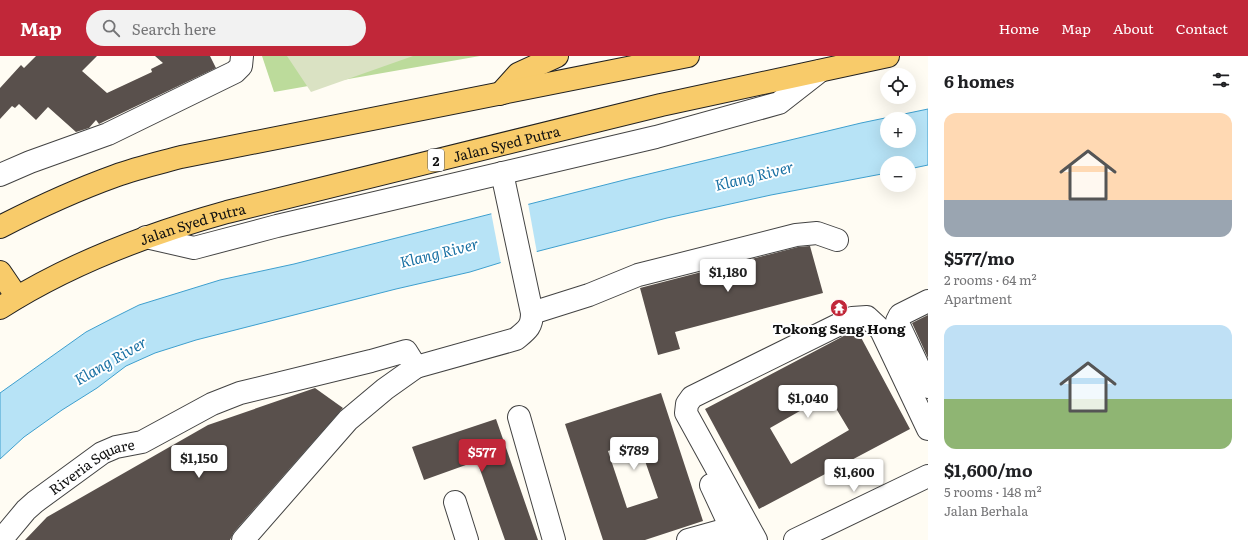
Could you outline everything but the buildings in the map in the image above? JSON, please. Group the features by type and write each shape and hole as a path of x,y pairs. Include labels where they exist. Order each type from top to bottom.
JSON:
{"main road":[{"path":"0,227 36,209 110,178 181,157 688,56"},
{"name":"Jalan Syed Putra","path":"8,303 68,270 110,251 146,237 206,218 284,197 661,105 888,56"},
{"path":"500,94 518,74 551,57"},
{"path":"0,272 8,303"}],"street":[{"path":"0,175 30,162 108,134 228,76 236,72 240,66 242,56"},
{"path":"146,237 194,248 277,226 503,178 779,103 820,71"},
{"path":"243,540 348,420 385,389 416,367 516,339 526,331 532,322 531,310 503,178"},
{"path":"531,310 589,295 638,275 789,237 817,233 837,240"},
{"path":"928,301 900,315 896,321 928,387"},
{"path":"756,540 686,413 687,404 692,397 852,318 867,318 881,330 928,428"},
{"name":"Riveria Square","path":"0,540 26,510 35,502 102,453 116,447 142,442 212,404 240,393 406,351 416,367"},
{"path":"519,416 554,540"},
{"path":"684,429 734,534 688,540"},
{"path":"795,540 928,476"},
{"path":"455,502 467,540"}],"green space":[{"path":"262,56 480,56 274,92"},
{"path":"287,56 413,56 311,92"}],"water":[{"name":"Klang River","path":"928,109 928,165 916,168 916,156 880,156 880,174 771,195 667,218 535,252 470,272 396,289 196,340 155,353 126,366 97,388 62,410 24,437 0,459 0,393 86,332 139,305 220,280 294,264 628,179 880,119 880,148 916,148 916,112 914,112"}],"pier":[{"path":"528,203 537,253 501,264 491,212"}],"place":[{"name":"Tokong Seng Hong","path":"839,308"}]}
